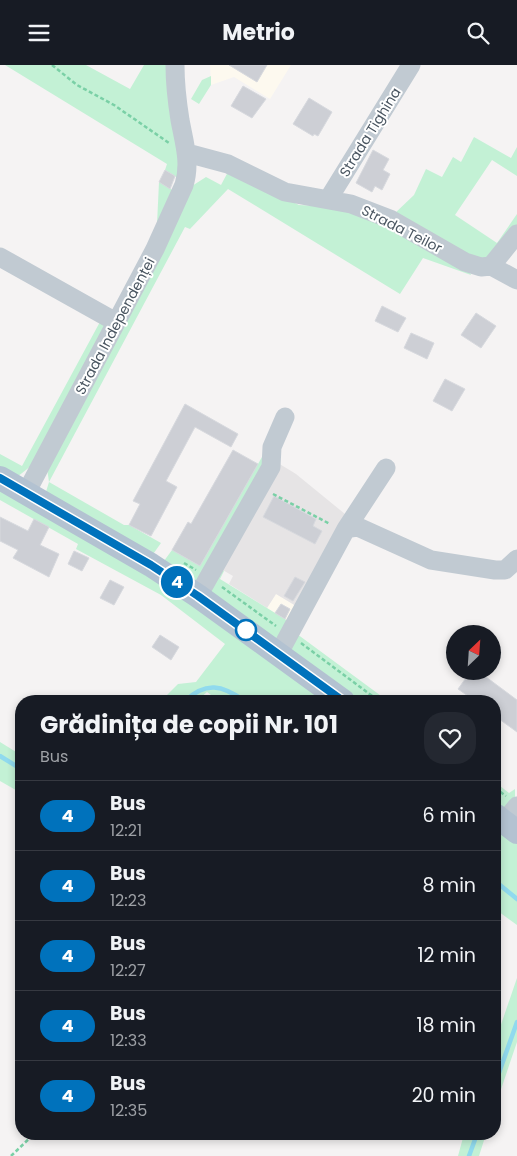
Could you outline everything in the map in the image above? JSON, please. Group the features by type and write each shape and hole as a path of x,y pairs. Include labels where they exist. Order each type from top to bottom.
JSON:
{"main road":[{"path":"0,478 151,565 279,653 335,695"}],"street":[{"path":"175,65 175,87 187,153"},
{"name":"Strada Tighina","path":"329,198 411,65"},
{"name":"Strada Teilor","path":"187,153 228,164 285,192 309,198 329,198 351,203 390,219 466,262 481,267 491,265"},
{"name":"Strada Independenței","path":"26,493 155,249 182,191 187,175 187,153"},
{"path":"517,234 491,265 517,280"},
{"path":"0,257 116,322"},
{"path":"198,596 270,467 272,447 285,417"},
{"path":"279,653 346,529 386,468"},
{"path":"346,529 358,527 431,560 505,570 517,559"}],"path":[{"path":"52,65 77,85 114,105 167,143 187,153"},
{"path":"268,502 273,494 328,523 346,529"},
{"path":"11,1156 28,1140"}],"shaded area":[{"path":"210,65 291,65 270,99 234,77 211,85"},
{"path":"278,463 296,474 345,514 296,606 276,594 267,608 229,584 233,576 221,569"},
{"path":"276,594 296,606 288,621 267,608"}],"green space":[{"path":"5,65 86,65 130,89 144,65 169,65 181,180 165,170 167,164"},
{"path":"211,76 211,85 199,104 191,99 202,80"},
{"path":"474,137 511,158 517,147 517,176 492,160 455,215 497,243 517,214 517,226 497,255 474,261 393,215 414,195 426,169 442,177 453,157 461,162"},
{"path":"229,170 299,205 335,207 377,221 469,270 471,275 423,258 400,294 228,189 190,229 185,227 49,482 47,468 192,186 206,177 221,185"},
{"path":"159,182 174,191 157,224"},
{"path":"101,320 107,327 36,462 17,477 0,467 0,454 22,466"},
{"path":"266,450 267,465 199,589 161,565 172,550 200,566"},
{"path":"49,482 124,525 129,525 161,543 151,557 45,495"},
{"path":"0,483 101,541 321,695 211,695 207,692 204,695 167,695 178,684 196,682 225,644 161,595 76,549 78,544 0,500"},
{"path":"221,569 224,571 220,579 288,621 277,643 207,594"},
{"path":"297,634 380,695 347,695 289,651"},
{"path":"0,742 15,751 15,790 0,781"},
{"path":"501,787 509,793 515,789 515,798 502,813"},
{"path":"501,831 517,843 517,925 501,913"},
{"path":"517,978 517,1042 501,1089 501,1025"},
{"path":"462,1140 484,1140 479,1156 458,1156"}],"building":[{"path":"229,65 267,65 257,82"},
{"path":"243,86 266,99 252,118 231,106"},
{"path":"309,98 332,112 318,136 314,134 313,136 293,124"},
{"path":"373,150 389,159 383,170 390,174 382,190 375,186 372,192 356,183"},
{"path":"165,170 175,176 170,189 159,182"},
{"path":"382,306 406,318 398,332 375,321"},
{"path":"476,313 496,326 481,348 461,335"},
{"path":"411,333 434,343 427,359 404,348"},
{"path":"445,379 465,389 452,411 433,401"},
{"path":"185,404 238,434 231,447 195,427 166,481 177,487 151,536 129,525 140,504 133,501"},
{"path":"233,450 258,464 200,566 172,550 188,522 191,524"},
{"path":"274,496 316,519 313,526 322,531 315,544 263,517"},
{"path":"0,517 28,531 34,519 49,527 40,545 59,554 49,577 13,558 18,550 0,541"},
{"path":"74,551 89,558 82,571 68,564"},
{"path":"295,577 305,582 293,601 284,596"},
{"path":"110,580 124,587 114,605 100,598"},
{"path":"281,604 290,609 285,619 275,613"},
{"path":"160,635 179,647 171,660 152,647"},
{"path":"464,680 490,680 517,700 517,732 501,720 501,695 466,695 458,689"}],"waterway":[{"path":"193,695 200,690 214,687 229,691 235,695"},
{"path":"0,756 15,765"},
{"path":"501,886 517,899"},
{"path":"501,1067 517,1022"},
{"path":"469,1156 475,1140"}],"bus line":[{"name":"4","path":"0,478 151,565 279,653 335,695"}]}
